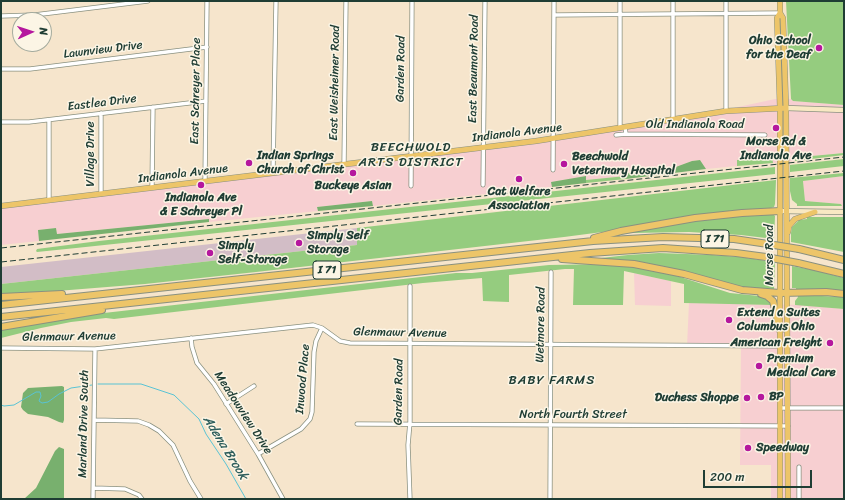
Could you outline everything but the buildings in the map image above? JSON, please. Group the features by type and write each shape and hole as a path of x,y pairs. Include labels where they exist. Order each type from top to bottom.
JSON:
{"highway":[{"path":"574,243 621,231 695,218 742,213 783,211"},
{"name":"I 71","path":"1,305 574,243 663,236 734,239 824,252 844,258"},
{"name":"I 71","path":"1,317 590,253 663,248 736,253 766,257 844,274"},
{"path":"535,259 571,259 634,264 684,274 742,290 780,293 826,292 844,294"},
{"path":"756,291 767,296 773,302 780,330"},
{"path":"1,297 121,292"},
{"path":"1,328 138,303"}],"main road":[{"name":"Morse Road","path":"780,1 780,13 777,18 783,211 786,236 788,499"},
{"name":"Morse Road","path":"780,13 783,18 786,108 780,293 780,499"},
{"name":"Indianola Avenue","path":"1,206 273,172 315,169 344,164 553,138 622,128 673,118 726,111 780,108 844,110"},
{"path":"783,211 844,212"},
{"path":"786,236 789,226 795,219 815,212"},
{"path":"780,346 783,348 788,375"}],"street":[{"path":"1,16 34,15 148,1"},
{"name":"East Schreyer Place","path":"205,181 207,1"},
{"path":"273,172 276,1"},
{"name":"East Weisheimer Road","path":"344,164 346,1"},
{"name":"Garden Road","path":"411,186 412,1"},
{"name":"East Beaumont Road","path":"483,185 485,1"},
{"path":"553,170 554,1"},
{"path":"620,1 622,128 626,134"},
{"path":"673,1 673,118"},
{"path":"726,1 726,111"},
{"path":"554,15 780,13"},
{"name":"Lawnview Drive","path":"1,69 30,69 207,47"},
{"name":"Eastlea Drive","path":"1,122 49,120 206,101"},
{"path":"152,188 153,107"},
{"name":"Village Drive","path":"101,113 101,194"},
{"path":"49,120 49,200"},
{"name":"Old Indianola Road","path":"616,135 765,135"},
{"name":"Wetmore Road","path":"550,499 552,272"},
{"name":"Garden Road","path":"410,286 410,499"},
{"name":"Glenmawr Avenue","path":"1,348 95,349 305,325 313,325 322,328 340,341 350,343 780,346"},
{"name":"Inwood Place","path":"258,454 301,429 310,419 312,412 314,352 316,341 322,328"},
{"name":"Meadowview Drive","path":"191,338 197,363 214,384 258,454 282,499"},
{"name":"Marland Drive South","path":"94,499 95,349"},
{"path":"226,404 254,386"},
{"path":"780,408 844,408"},
{"path":"94,420 138,422 149,425 159,431 173,445 190,482 201,499"},
{"name":"North Fourth Street","path":"357,424 409,423 788,426"},
{"path":"799,467 799,499"},
{"path":"94,488 125,488 139,495 142,499"}],"shaded area":[{"path":"775,99 791,99 793,101 844,105 844,153 801,157 795,159 795,161 773,163 772,157 737,160 737,166 706,169 700,160 692,161 673,168 627,173 626,176 586,180 586,176 552,182 552,187 373,206 372,201 317,207 318,211 209,222 208,219 57,234 56,228 38,230 39,241 1,245 1,206 552,138 729,109"},
{"path":"844,176 844,217 842,217 841,204 805,201 803,181"},
{"path":"357,228 357,245 1,284 1,267"},
{"path":"634,273 671,281 671,306 635,305"},
{"path":"689,303 804,305 844,309 844,499 771,499 771,465 740,465 741,346 687,346"}],"green space":[{"name":"Ohio School for the Deaf","path":"786,1 844,1 844,105 793,101 791,99"},
{"path":"844,153 844,155 795,161 795,159 801,157"},
{"path":"772,156 773,163 737,166 737,160"},
{"path":"844,159 844,166 790,172 790,165"},
{"path":"700,160 706,169 626,179 627,173 673,168 692,161"},
{"path":"775,167 775,174 36,251 37,249 99,241"},
{"path":"844,173 844,176 803,181 805,201 841,204 842,206 797,206 797,204 792,200 790,178"},
{"path":"586,176 586,183 552,187 551,182"},
{"path":"626,176 626,179 586,183 586,180"},
{"path":"776,180 775,204 774,207 768,210 738,210 711,213 610,231 564,237 256,272 145,284 1,294 1,284 357,245 357,228"},
{"path":"372,201 373,206 318,211 317,207"},
{"path":"773,214 775,216 774,239 741,235 689,232 632,233 632,231 724,216"},
{"path":"807,217 844,217 844,252 791,242 792,227 799,220 807,219"},
{"path":"209,219 209,222 39,241 38,230 56,228 57,234"},
{"path":"659,253 740,257 775,262 774,289 742,287 642,262 592,259"},
{"path":"608,264 638,267 668,273 730,293 759,296 766,299 773,305 684,303 684,284 624,271 623,305 573,305 574,269 565,269 509,275 509,302 483,301 482,278 423,283 114,319 106,318 71,322 1,338 1,330 66,318 104,313 456,273 472,273 549,265"},
{"path":"792,266 844,278 844,291 796,290 796,288 792,288"},
{"path":"800,295 844,297 844,309 795,305 795,301"},
{"path":"64,387 63,423 48,417 28,414 21,407 23,393 28,388"},
{"path":"59,447 64,449 64,499 24,499 36,488 55,451"}],"waterway":[{"name":"Adena Brook","path":"98,384 141,384 174,395 199,419 206,434 226,464 246,499"},
{"name":"Adena Brook","path":"1,405 14,405 36,392 40,392 41,396 39,401 42,403 48,402 71,388 92,385"}],"railway":[{"path":"1,248 844,157"},
{"path":"1,262 844,171"}],"place":[{"name":"Ohio School for the Deaf","path":"819,48"},
{"name":"Morse Rd & Indianola Ave","path":"776,128"},
{"name":"Indian Springs Church of Christ","path":"249,163"},
{"name":"Beechwold Veterinary Hospital","path":"564,164"},
{"name":"Buckeye Asian","path":"353,173"},
{"name":"Cat Welfare Association","path":"519,179"},
{"name":"Indianola Ave & E Schreyer Pl","path":"201,185"},
{"name":"Simply Self Storage","path":"299,243"},
{"name":"Simply Self-Storage","path":"210,253"},
{"name":"Extend a Suites Columbus Ohio","path":"729,320"},
{"name":"American Freight","path":"830,343"},
{"name":"Premium Medical Care","path":"759,366"},
{"name":"BP","path":"761,397"},
{"name":"Duchess Shoppe","path":"747,398"},
{"name":"Speedway","path":"748,448"}],"district":[{"name":"BEECHWOLD ARTS DISTRICT","path":"411,156"},
{"name":"BABY FARMS","path":"552,381"}]}
